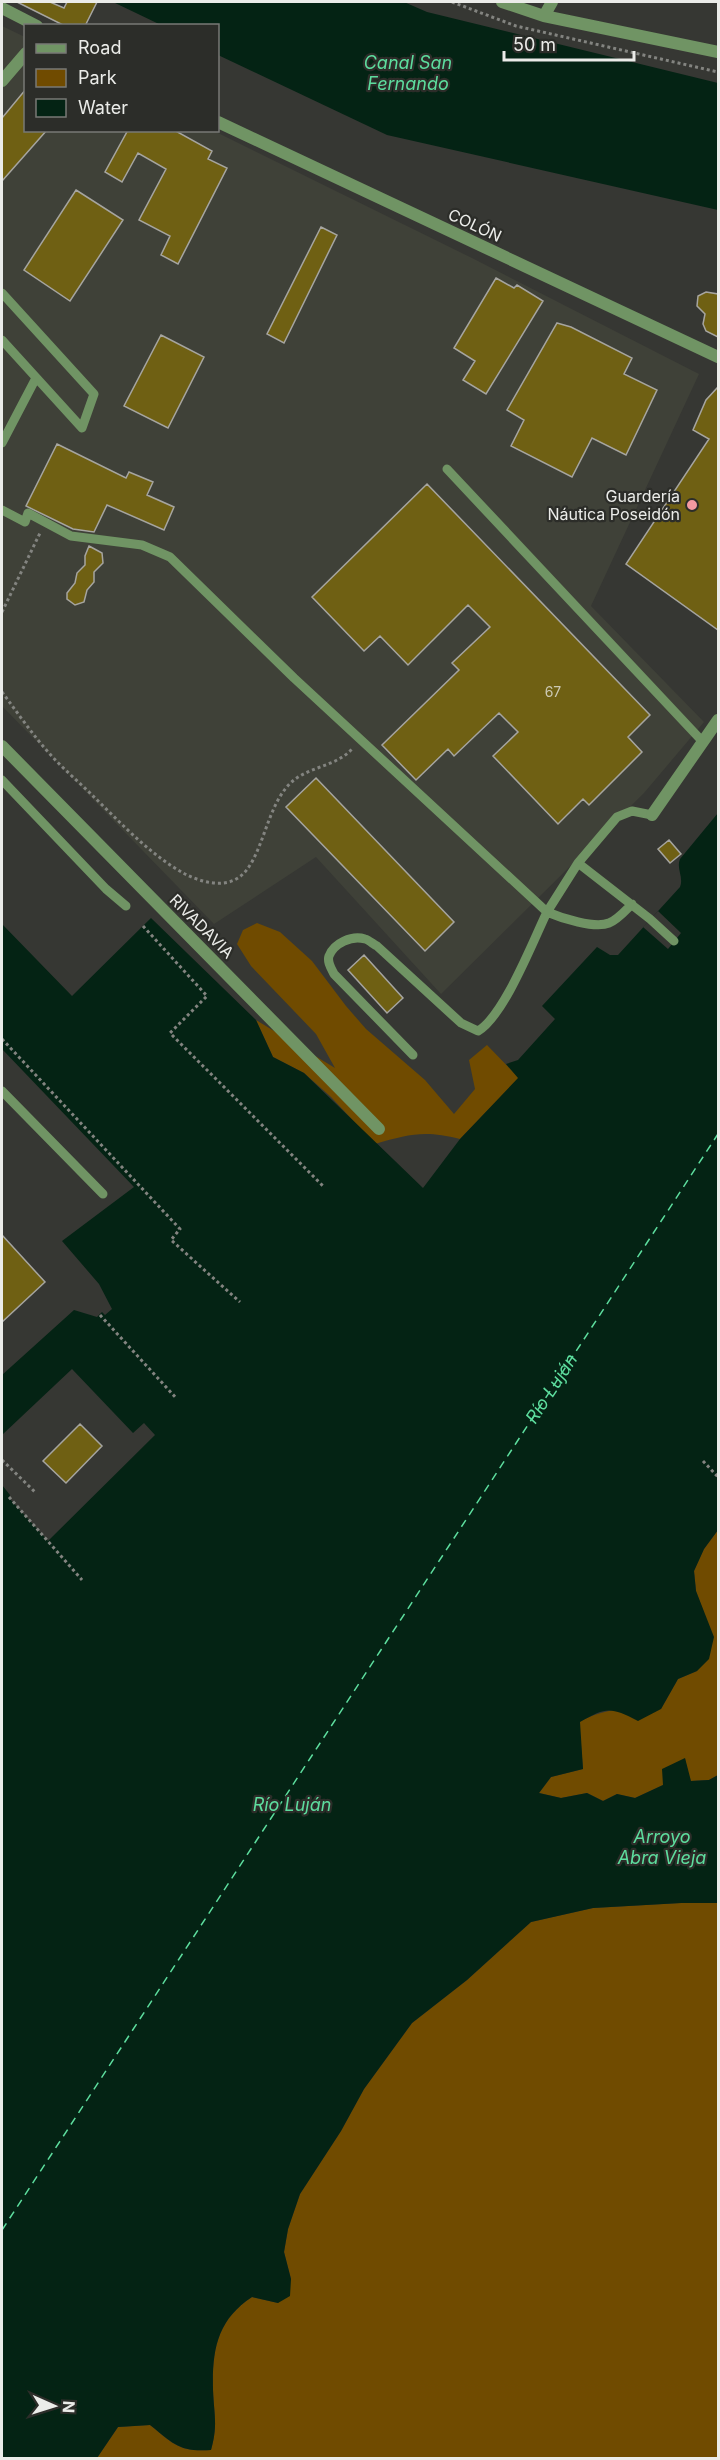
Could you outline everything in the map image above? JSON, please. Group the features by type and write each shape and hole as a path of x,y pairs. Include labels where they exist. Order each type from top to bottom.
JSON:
{"street":[{"path":"502,2 544,16 718,52"},
{"path":"544,16 552,2"},
{"path":"2,8 33,24"},
{"path":"2,81 24,55"},
{"name":"COLÓN","path":"219,122 718,357"},
{"path":"652,815 718,720"},
{"name":"RIVADAVIA","path":"2,746 380,1129"}],"lane":[{"path":"2,293 94,394 82,428 2,340"},
{"path":"2,443 36,378"},
{"path":"447,469 703,742"},
{"path":"2,510 25,522 28,513 71,536 142,545 170,557 360,740 547,912 601,926 612,922 632,904"},
{"path":"2,780 106,889 126,906"},
{"path":"413,1055 334,974 328,964 329,956 338,944 352,938 365,939 377,946 461,1023 478,1031 486,1026 503,1001 547,912 578,863 617,817 632,811 652,815"},
{"path":"578,863 632,904 674,941"},
{"path":"2,1091 103,1194"}],"path":[{"path":"2,612 45,522"},
{"path":"2,692 50,754 129,831 173,867 204,882 230,882 250,867 275,805 293,781 349,753 360,740"},
{"path":"143,926 207,996 170,1033 323,1186"},
{"path":"2,1039 180,1229 171,1240 240,1302"},
{"path":"100,1315 177,1399"},
{"path":"2,1460 35,1492"},
{"path":"703,1461 718,1477"},
{"path":"9,1497 82,1580"}],"shaded area":[{"path":"2,26 24,37 24,132 216,132 474,259 699,374 591,606 704,722 644,793 441,994 316,857 214,924 2,706"}],"green space":[{"path":"257,923 280,932 312,961 366,1029 425,1080 454,1114 475,1089 469,1060 487,1045 519,1078 460,1139 417,1134 375,1144 331,1097 304,1073 273,1057 256,1020 335,1068 316,1034 251,966 237,944 243,930"},
{"path":"718,1530 718,1775 709,1780 690,1781 685,1759 663,1785 635,1798 617,1794 603,1801 587,1793 561,1798 539,1793 551,1777 583,1769 579,1722 610,1711 661,1709 678,1679 697,1671 704,1613 696,1591 694,1571 704,1549"},
{"path":"718,1903 718,2458 97,2458 118,2427 150,2425 184,2448 211,2450 215,2426 214,2362 219,2337 224,2326 240,2306 252,2297 278,2303 291,2279 284,2252 288,2229 300,2194 341,2131 364,2089 412,2023 467,1980 531,1922 593,1908"}],"water":[{"name":"Canal San Fernando","path":"113,2 404,2 427,12 718,83 718,210 387,135 219,55 219,24 159,24"},
{"name":"Río Luján","path":"718,813 718,1530 704,1549 694,1571 696,1591 714,1637 709,1659 697,1671 678,1679 661,1709 638,1721 614,1711 603,1711 580,1722 583,1769 551,1777 539,1793 561,1798 587,1793 603,1801 617,1794 635,1798 663,1785 662,1769 685,1758 691,1781 709,1780 718,1775 718,1903 593,1908 531,1922 467,1980 412,2023 364,2089 341,2131 300,2194 288,2229 284,2252 291,2279 290,2296 278,2303 252,2297 240,2306 224,2326 219,2337 214,2362 215,2427 211,2450 184,2448 150,2425 118,2427 97,2458 2,2458 2,1485 10,1495 9,1498 48,1541 155,1435 144,1423 133,1433 72,1369 2,1435 2,1375 74,1310 97,1317 102,1312 105,1315 112,1309 99,1284 62,1241 134,1187 2,1049 2,924 72,996 151,918 256,1020 273,1057 304,1073 423,1188 460,1139 518,1078 506,1064 518,1060 555,1019 542,1006 597,947 610,955 618,955 680,887 680,859"}],"pier":[{"path":"658,911 681,933 668,949 643,927"}],"building":[{"path":"17,2 50,2 64,8 67,2 97,2 86,24 61,24"},
{"path":"24,91 24,132 45,132 2,181 2,118"},
{"path":"127,132 178,132 212,151 208,159 227,168 178,264 161,255 170,236 139,220 166,169 138,153 122,182 105,172"},
{"path":"76,190 123,220 70,301 24,270"},
{"path":"321,227 337,235 284,343 267,334"},
{"path":"496,278 514,288 517,285 543,301 486,394 463,380 475,361 454,348"},
{"path":"706,292 718,294 718,337 706,331 703,324 705,314 697,306 698,296"},
{"path":"557,323 571,327 632,358 624,374 657,390 626,455 592,438 572,477 511,446 524,420 507,410"},
{"path":"161,335 204,357 168,428 124,406"},
{"name":"Guardería Náutica Poseidón","path":"718,387 718,630 626,564 709,439 693,430 706,400"},
{"path":"57,444 126,478 129,472 153,482 147,495 174,507 164,530 107,505 94,532 73,529 26,506"},
{"path":"427,484 650,715 628,737 642,752 589,805 583,799 558,824 493,756 518,732 499,713 454,756 448,749 416,780 382,745 459,670 452,663 490,627 468,605 408,665 380,636 364,651 312,597"},
{"path":"89,546 102,553 103,563 94,572 94,582 87,590 84,602 75,605 67,599 67,593 75,583 77,573 85,565 85,556"},
{"path":"316,778 454,922 425,951 286,807"},
{"path":"669,840 681,854 670,863 658,849"},
{"path":"364,955 403,998 387,1013 348,970"},
{"path":"2,1235 45,1282 2,1322"},
{"path":"80,1424 102,1446 66,1483 43,1461"}],"ferry route":[{"path":"2,2230 718,1134"}],"place":[{"name":"Guardería Náutica Poseidón","path":"692,505"}],"water label":[{"name":"Arroyo Abra Vieja","path":"662,1847"}]}
